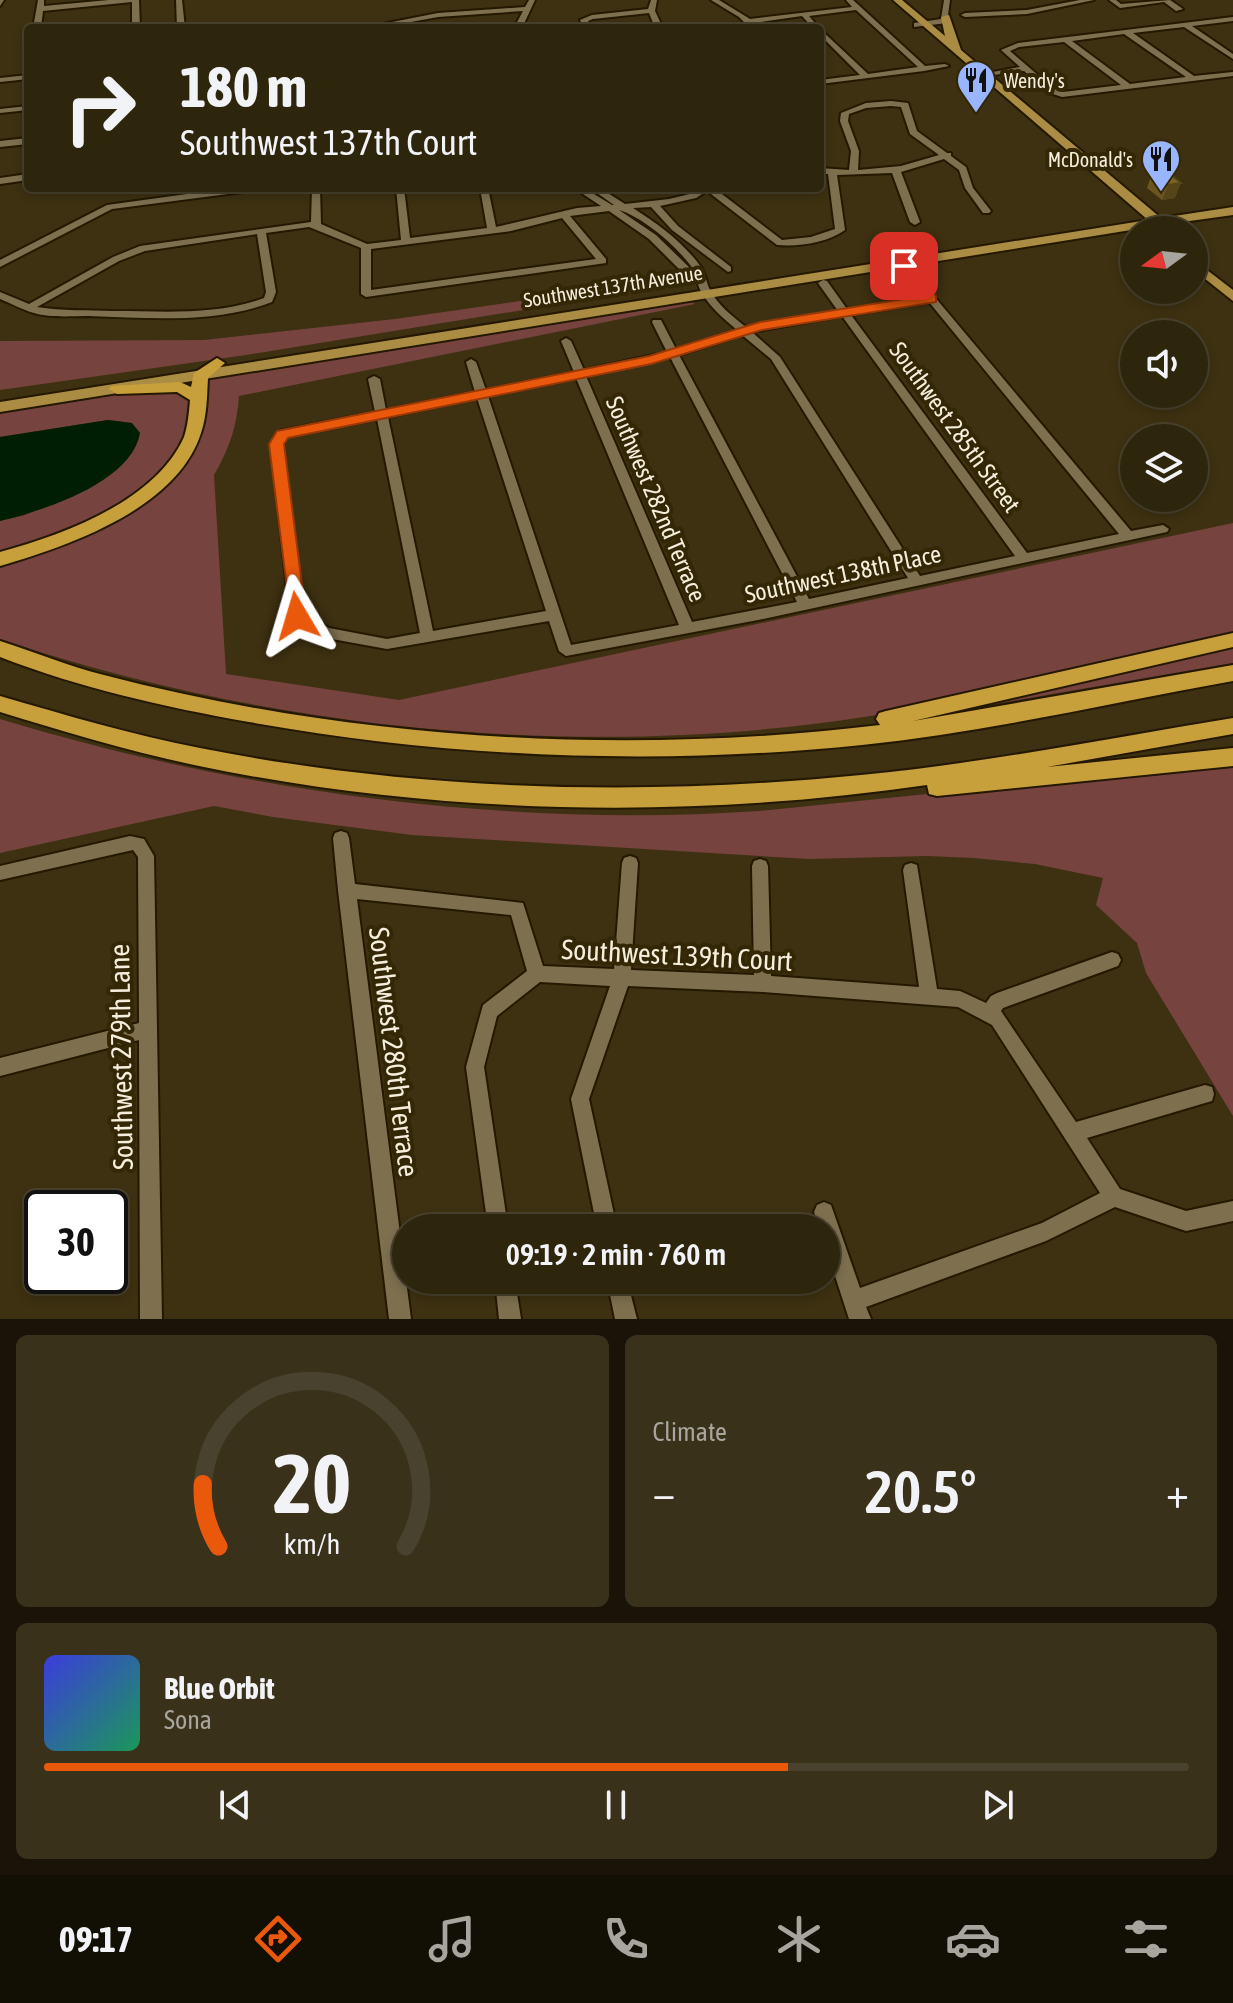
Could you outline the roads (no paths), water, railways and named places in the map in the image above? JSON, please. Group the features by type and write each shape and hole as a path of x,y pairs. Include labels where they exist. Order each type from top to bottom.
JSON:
{"highway":[{"path":"0,559 48,546 103,523 147,493 181,455 193,433 200,376 217,363"},
{"path":"117,389 180,387 198,398"},
{"path":"710,745 755,735 882,720 1233,640"},
{"path":"0,649 144,693 287,722 415,737 561,745 710,745 863,735 1233,673"},
{"path":"0,704 131,744 283,774 418,791 571,797 702,796 877,782 1233,726"},
{"path":"877,782 929,787 1233,757"}],"main road":[{"path":"888,0 989,76 1145,216"},
{"path":"897,0 922,26 1145,216"},
{"path":"945,19 958,52"},
{"name":"Southwest 137th Avenue","path":"1175,216 1233,201"},
{"name":"Southwest 137th Avenue","path":"1196,216 1233,211"},
{"name":"Southwest 137th Avenue","path":"0,396 1035,236 1120,226"},
{"path":"1208,264 1233,285"},
{"path":"1208,276 1233,297"},
{"name":"Southwest 137th Avenue","path":"0,407 200,376 704,288"}],"street":[{"path":"38,24 40,4 133,0 136,24"},
{"path":"179,0 181,24"},
{"path":"465,0 472,12"},
{"path":"520,24 532,0"},
{"path":"654,0 651,11 657,24"},
{"path":"716,0 752,24"},
{"path":"849,0 924,69"},
{"path":"922,26 945,19 947,0"},
{"path":"965,15 1027,12 1091,0"},
{"path":"1112,0 1120,6 1166,0 1179,9"},
{"path":"1017,2 1027,12"},
{"path":"749,21 858,8"},
{"path":"1057,8 1069,16"},
{"path":"389,24 438,15 528,9"},
{"path":"586,24 584,20 592,17 651,11"},
{"path":"804,14 814,24"},
{"path":"996,14 1004,24"},
{"path":"438,15 442,24"},
{"path":"1233,19 1007,47 1006,52 1050,90 1062,95 1233,74"},
{"path":"1186,25 1233,57"},
{"path":"1126,32 1193,79"},
{"path":"824,34 866,76"},
{"path":"1066,40 1130,88"},
{"path":"824,81 945,66"},
{"path":"989,76 1028,71"},
{"path":"0,80 24,77"},
{"path":"853,172 855,151 844,121 845,113 851,109 888,104 905,105 913,132 963,169 969,188 986,211"},
{"path":"0,111 24,108"},
{"path":"0,144 24,141"},
{"path":"824,171 896,171 923,166 948,155"},
{"path":"896,171 915,222"},
{"path":"712,192 780,243 824,237 840,230 832,172"},
{"path":"0,181 24,178"},
{"path":"0,264 110,207 221,192"},
{"path":"316,192 316,225"},
{"path":"400,192 406,243"},
{"path":"485,192 492,230"},
{"path":"585,192 609,206 681,263 742,331 775,357 916,581"},
{"path":"601,192 623,205 684,252 699,271 704,288"},
{"path":"29,308 125,255 151,245 316,225 366,247 492,230 564,214 693,196 700,192"},
{"path":"652,202 675,228 728,269"},
{"path":"366,247 366,294 603,261 564,214"},
{"path":"0,295 29,308 58,313 196,312 264,302 271,292 261,230"},
{"path":"151,245 157,259"},
{"path":"897,257 1128,536"},
{"name":"Southwest 285th Street","path":"823,283 1023,558"},
{"path":"471,362 482,395 554,615 387,644 326,633 297,616 277,444 283,434 482,395 672,355 742,331 931,299"},
{"path":"657,322 805,605"},
{"name":"Southwest 282nd Terrace","path":"566,341 688,629"},
{"path":"374,379 428,638"},
{"name":"Southwest 138th Place","path":"554,615 566,651 688,629 1163,529"},
{"name":"Southwest 280th Terrace","path":"341,838 400,1319"},
{"name":"Southwest 279th Lane","path":"0,873 130,843 138,844 146,856 151,1319"},
{"path":"604,1214 580,1099 622,977 630,863"},
{"path":"760,866 763,984"},
{"path":"911,870 929,997"},
{"name":"Southwest 139th Court","path":"346,890 517,908 537,974 763,984 960,999 990,1014"},
{"path":"1112,960 997,1002 990,1014 998,1019 1114,1197 1186,1221 1233,1211"},
{"path":"496,1214 475,1067 489,1011 537,974"},
{"path":"0,1067 148,1029"},
{"path":"1073,1133 1205,1094"},
{"path":"824,1212 856,1310 1046,1231 1114,1197"},
{"path":"507,1294 510,1319"},
{"path":"620,1294 626,1319"}],"place":[{"name":"Wendy's","path":"976,114"},
{"name":"McDonald's","path":"1161,193"}]}
